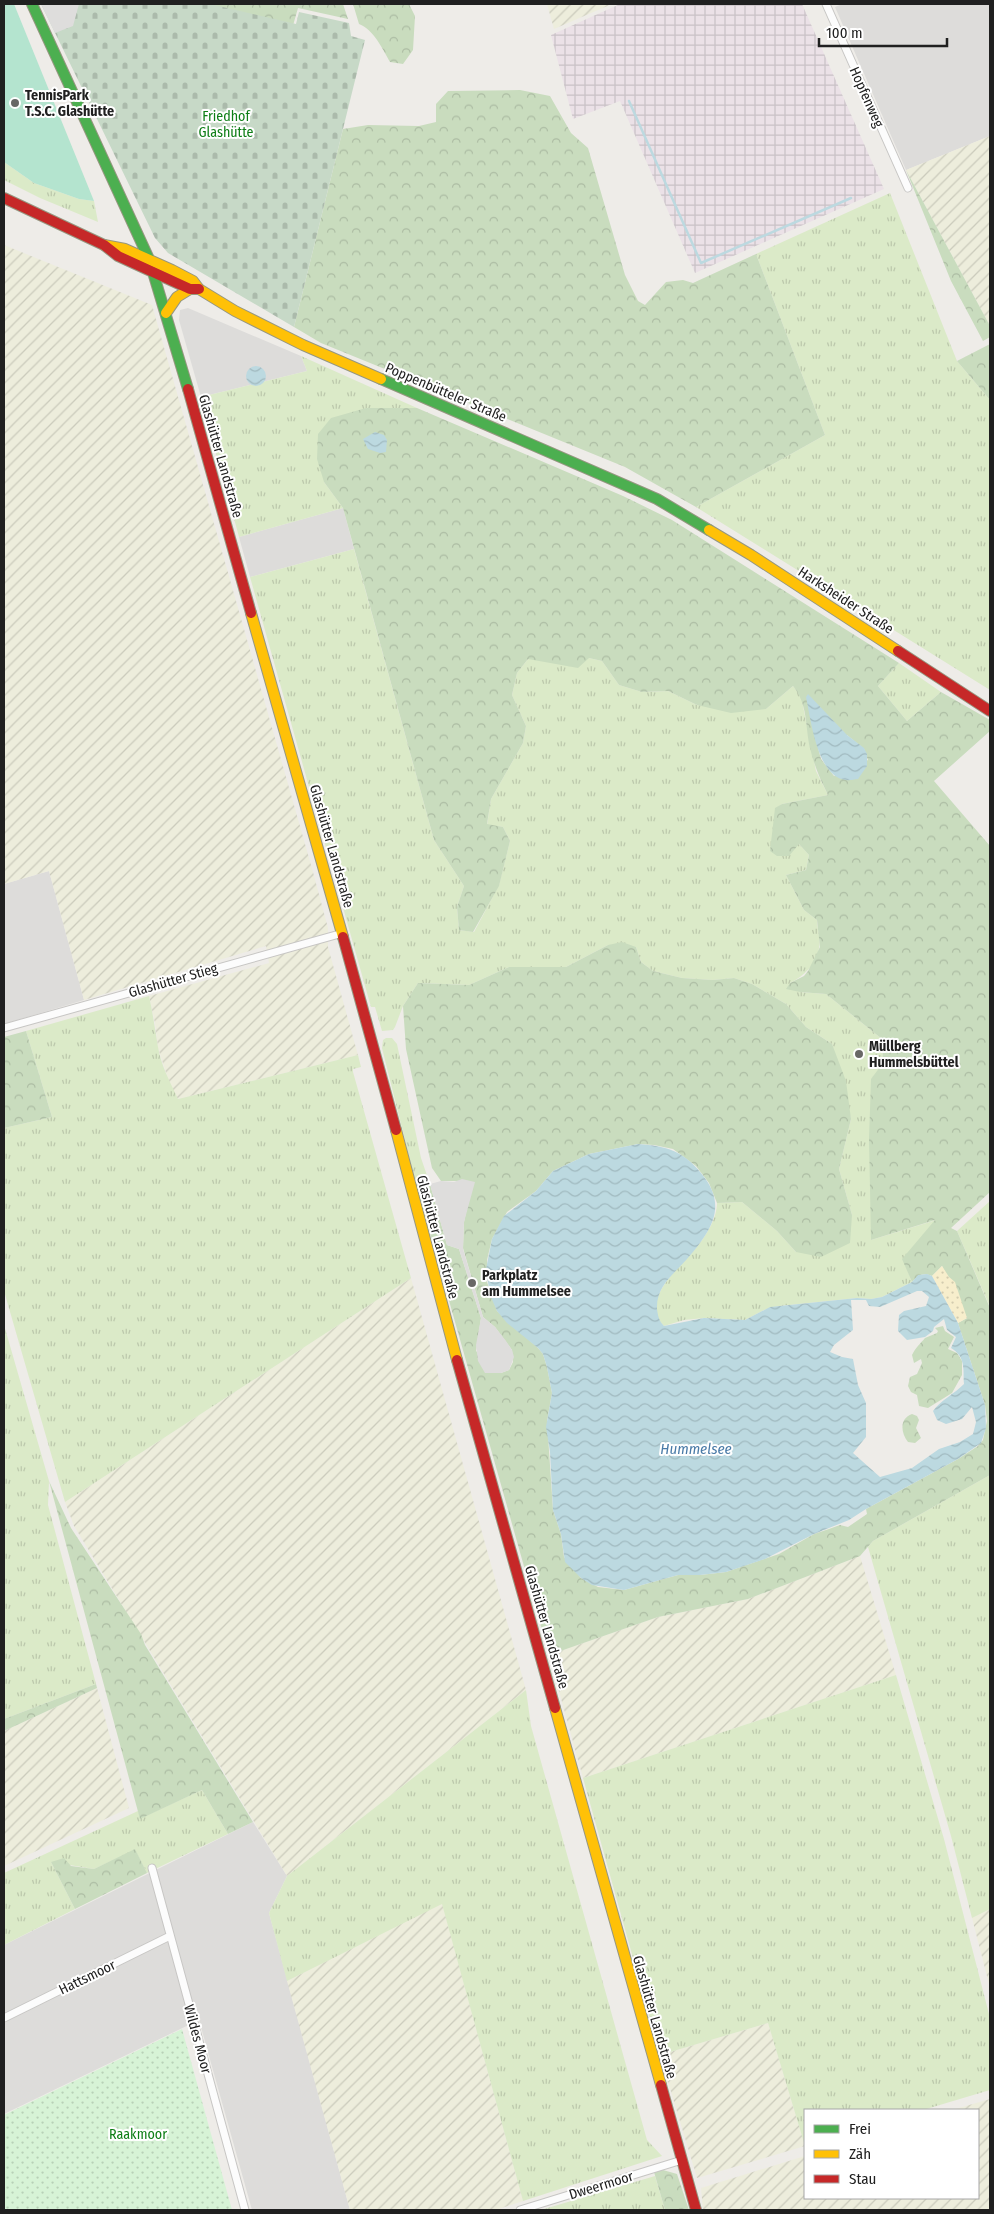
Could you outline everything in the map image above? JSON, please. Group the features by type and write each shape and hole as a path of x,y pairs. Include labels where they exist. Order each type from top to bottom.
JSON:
{"street":[{"name":"Glashütter Landstraße","path":"32,4 149,259 166,313 343,933 474,1420 696,2210"},
{"name":"Hopfenweg","path":"828,4 908,188"},
{"name":"Poppenbütteler Straße","path":"4,198 104,245 118,256 195,289 262,326 644,492 685,514"},
{"name":"Poppenbütteler Straße","path":"104,245 125,249 149,259 193,281 195,289"},
{"path":"166,313 177,297 195,289"},
{"name":"Harksheider Straße","path":"685,514 990,711"},
{"name":"Glashütter Stieg","path":"4,1028 343,933"},
{"name":"Wildes Moor","path":"152,1868 245,2210"},
{"name":"Hattsmoor","path":"4,2018 170,1936"},
{"name":"Dweermoor","path":"520,2210 682,2160"}],"shaded area":[{"path":"41,4 79,4 73,26 55,33"},
{"path":"620,4 802,4 884,189 695,273 620,101 573,119 551,35"},
{"path":"842,4 990,4 990,136 906,170 835,7"},
{"path":"188,308 301,356 307,371 201,397 179,320 180,310"},
{"path":"343,508 354,549 250,577 239,537"},
{"path":"49,871 84,1000 4,1024 4,884"},
{"name":"Parkplatz am Hummelsee","path":"462,1179 475,1182 464,1222 463,1249 483,1317 495,1327 506,1341 514,1357 509,1370 501,1373 485,1373 478,1361 476,1345 481,1318 459,1249 447,1245 430,1184 441,1181 454,1182"},
{"path":"253,1822 287,1876 269,1913 350,2210 252,2210 199,2020 4,2114 4,1945"}],"green space":[{"path":"4,4 14,4 94,201 79,199 34,183 4,162"},
{"name":"Friedhof Glashütte","path":"41,4 210,4 296,24 299,12 349,23 351,36 365,40 294,327 168,253 155,238"},
{"path":"197,4 343,4 348,19 298,8 292,29"},
{"path":"353,4 409,4 415,16 413,50 403,64 390,62 381,45 369,30 359,24"},
{"path":"547,4 612,4 554,29"},
{"path":"520,90 550,96 571,133 588,148 625,275 638,301 645,305 666,282 683,280 693,283 756,254 825,435 696,507 625,467 321,343 294,327 343,129 368,125 419,126 436,122 436,104 448,91"},
{"path":"990,136 990,326 906,170"},
{"path":"4,162 34,183 79,199 94,201 98,222 40,198 4,180"},
{"path":"906,170 990,326 990,337 983,341 951,281"},
{"path":"890,193 957,361 990,400 990,690 696,507 825,435 756,254"},
{"path":"4,245 152,305 313,872 328,928 328,947 358,1055 178,1099 170,1085 158,1048 149,996 269,963 266,946 84,1000 49,871 4,884"},
{"path":"990,344 990,400 957,361"},
{"path":"301,356 417,408 366,408 324,482 343,508 239,537 201,397 307,371"},
{"path":"366,408 417,408 623,496 672,520 899,663 878,686 907,721 941,692 990,720 990,731 934,781 990,846 990,1192 951,1228 957,1231 990,1308 990,1475 873,1541 860,1556 748,1599 658,1617 549,1655 415,1180 430,1184 447,1245 459,1249 481,1318 476,1351 501,1373 509,1370 513,1362 512,1350 495,1327 483,1317 463,1248 464,1222 467,1208 458,1181 441,1181 432,1168 406,1049 403,1006 418,983 469,985 509,967 566,967 608,945 622,942 636,947 641,962 653,971 682,978 713,980 734,978 752,984 786,1004 806,1027 832,1044 846,1081 851,1119 839,1169 852,1215 850,1243 821,1257 796,1252 777,1231 742,1202 717,1203 709,1183 696,1166 673,1149 638,1144 589,1154 553,1171 536,1191 507,1212 492,1239 487,1260 487,1282 497,1311 538,1348 543,1354 547,1367 552,1393 547,1421 553,1510 561,1534 564,1557 581,1578 598,1587 624,1590 678,1575 726,1572 779,1554 814,1534 840,1525 848,1527 867,1514 866,1509 958,1459 978,1446 983,1440 987,1421 985,1405 958,1323 967,1318 942,1266 932,1276 921,1275 912,1282 902,1259 935,1220 871,1240 869,1139 871,1079 883,1063 882,1039 826,994 786,989 790,983 804,976 820,947 817,920 804,910 786,875 806,870 809,855 799,844 789,856 777,856 770,851 775,808 782,804 828,795 812,754 808,740 804,708 798,693 793,686 766,709 731,713 697,705 668,691 642,692 619,685 602,661 589,658 578,668 528,659 517,673 512,695 526,726 523,743 491,799 487,824 503,827 510,841 499,886 473,932 459,930 457,907 464,886 434,840 343,508 324,482 317,459 318,434 331,418","holes":["847,735 864,749 868,760 834,776 821,759 818,748"]},
{"path":"354,549 434,840 464,886 457,907 459,930 474,932 499,885 510,841 503,827 487,825 491,799 523,743 526,726 512,695 517,673 528,659 589,658 602,661 619,685 642,692 668,691 697,705 766,709 793,686 801,696 816,771 828,795 782,804 775,809 775,817 809,855 806,870 786,875 804,910 817,920 819,938 817,954 812,965 805,973 790,983 800,992 826,994 882,1039 883,1063 871,1240 936,1220 903,1259 912,1282 882,1297 780,1306 764,1310 745,1320 704,1318 684,1320 664,1326 657,1316 656,1305 659,1295 672,1274 704,1238 713,1221 717,1203 742,1202 777,1231 796,1252 852,1215 839,1169 851,1119 832,1044 806,1027 786,1004 752,984 734,978 713,980 682,978 653,971 641,962 636,947 608,945 566,967 509,967 469,985 418,983 403,1006 393,1030 382,1031 375,1007 371,1007 250,577"},
{"path":"899,663 941,692 907,721 878,686"},
{"path":"149,996 159,1054 178,1099 358,1055 361,1067 353,1069 353,1072 411,1278 65,1502 4,1291 4,1128 52,1117 26,1031"},
{"path":"26,1031 52,1117 4,1128 4,1037"},
{"path":"392,1038 397,1044 421,1158 430,1184 415,1180 382,1048 383,1040"},
{"path":"990,1201 990,1307 957,1231"},
{"path":"411,1278 526,1690 287,1876 74,1526 65,1502"},
{"path":"4,1325 49,1481 48,1505 96,1684 4,1719"},
{"path":"943,1326 945,1331 954,1337 948,1349 957,1353 962,1361 962,1375 952,1393 928,1408 919,1406 917,1395 911,1392 908,1386 910,1377 917,1374 922,1363 921,1359 914,1363 912,1355 925,1338 937,1333 938,1331 935,1328"},
{"path":"912,1414 917,1416 919,1420 916,1428 921,1438 915,1443 908,1442 902,1426 905,1419"},
{"path":"990,1475 990,1909 972,1918 951,1836 868,1547 873,1541"},
{"path":"49,1481 71,1528 141,1634 145,1645 253,1822 228,1834 202,1790 140,1819"},
{"path":"860,1556 896,1675 583,1778 549,1655 658,1617 748,1599"},
{"path":"896,1675 944,1839 990,2018 990,2090 926,2109 804,2109 804,2143 768,2023 660,2055 583,1778"},
{"path":"96,1684 97,1688 4,1731 4,1719"},
{"path":"97,1688 129,1808 4,1866 4,1731"},
{"path":"526,1690 531,1726 647,2140 662,2156 523,2201 442,1904 287,1981 269,1913 287,1876"},
{"path":"202,1790 228,1834 147,1873 135,1850 94,1869 51,1862 75,1909 4,1945 4,1873 138,1811 141,1818"},
{"path":"135,1849 147,1873 75,1909 51,1862 64,1858 71,1866 94,1869"},
{"path":"442,1903 523,2201 496,2210 350,2210 287,1981"},
{"path":"990,1909 990,1988 972,1918"},
{"path":"768,2023 804,2146 697,2178 660,2055"},
{"name":"Raakmoor","path":"182,2029 232,2210 4,2210 4,2115"},
{"path":"990,2099 990,2210 703,2210 701,2188 804,2156 804,2199 979,2199 979,2109 955,2109"},
{"path":"663,2170 677,2174 689,2210 665,2210 654,2172"},
{"path":"655,2176 665,2210 541,2210"}],"sand":[{"path":"942,1266 949,1277 955,1282 967,1318 958,1323 932,1276"}],"water":[{"path":"252,366 260,366 266,372 266,380 260,386 252,386 246,380 246,372"},
{"path":"375,432 384,435 387,440 386,452 380,453 368,449 363,439"},
{"path":"808,694 847,735 864,748 867,754 867,766 858,779 848,780 836,777 828,769 813,733 806,697"},
{"name":"Hummelsee","path":"638,1144 666,1148 688,1159 701,1173 714,1196 714,1218 709,1228 696,1249 667,1281 659,1294 657,1309 659,1318 664,1326 704,1318 745,1320 770,1307 882,1297 912,1282 918,1275 927,1274 932,1276 958,1323 985,1405 986,1428 981,1443 958,1459 849,1520 814,1534 765,1559 726,1572 678,1575 624,1590 592,1585 581,1578 565,1562 561,1534 553,1510 550,1452 546,1427 552,1393 547,1367 543,1354 538,1348 507,1323 497,1311 490,1295 486,1269 492,1239 504,1216 536,1191 553,1171 589,1154","holes":["917,1291 922,1291 929,1297 926,1306 904,1311 899,1315 898,1331 907,1340 925,1337 944,1319 947,1330 956,1337 951,1348 961,1359 964,1384 933,1411 937,1420 946,1424 962,1419 972,1407 976,1422 973,1434 960,1442 939,1449 912,1468 880,1477 853,1453 866,1437 866,1403 858,1385 853,1359 830,1352 834,1345 853,1330 851,1300 866,1300 869,1306 880,1307"]}],"waterway":[{"path":"629,101 701,263 851,198"}],"traffic: fast":[{"path":"32,4 149,259 188,389"},
{"path":"381,379 657,499 709,530"}],"traffic: slow":[{"path":"104,245 125,249 172,270 193,281 199,289 235,311 303,345 381,379"},
{"path":"166,313 177,297 190,289"},
{"path":"709,530 751,555 898,651"},
{"path":"251,613 343,937"},
{"path":"396,1130 457,1360"},
{"path":"555,1708 661,2085"}],"traffic: jam":[{"path":"4,198 104,245 118,256 190,289 199,289"},
{"path":"188,389 251,613"},
{"path":"898,651 990,711"},
{"path":"343,937 396,1130"},
{"path":"457,1360 555,1708"},
{"path":"661,2085 696,2210"}],"place":[{"name":"TennisPark T.S.C. Glashütte","path":"15,103"},
{"name":"Müllberg Hummelsbüttel","path":"859,1054"},
{"name":"Parkplatz am Hummelsee","path":"472,1283"}]}
